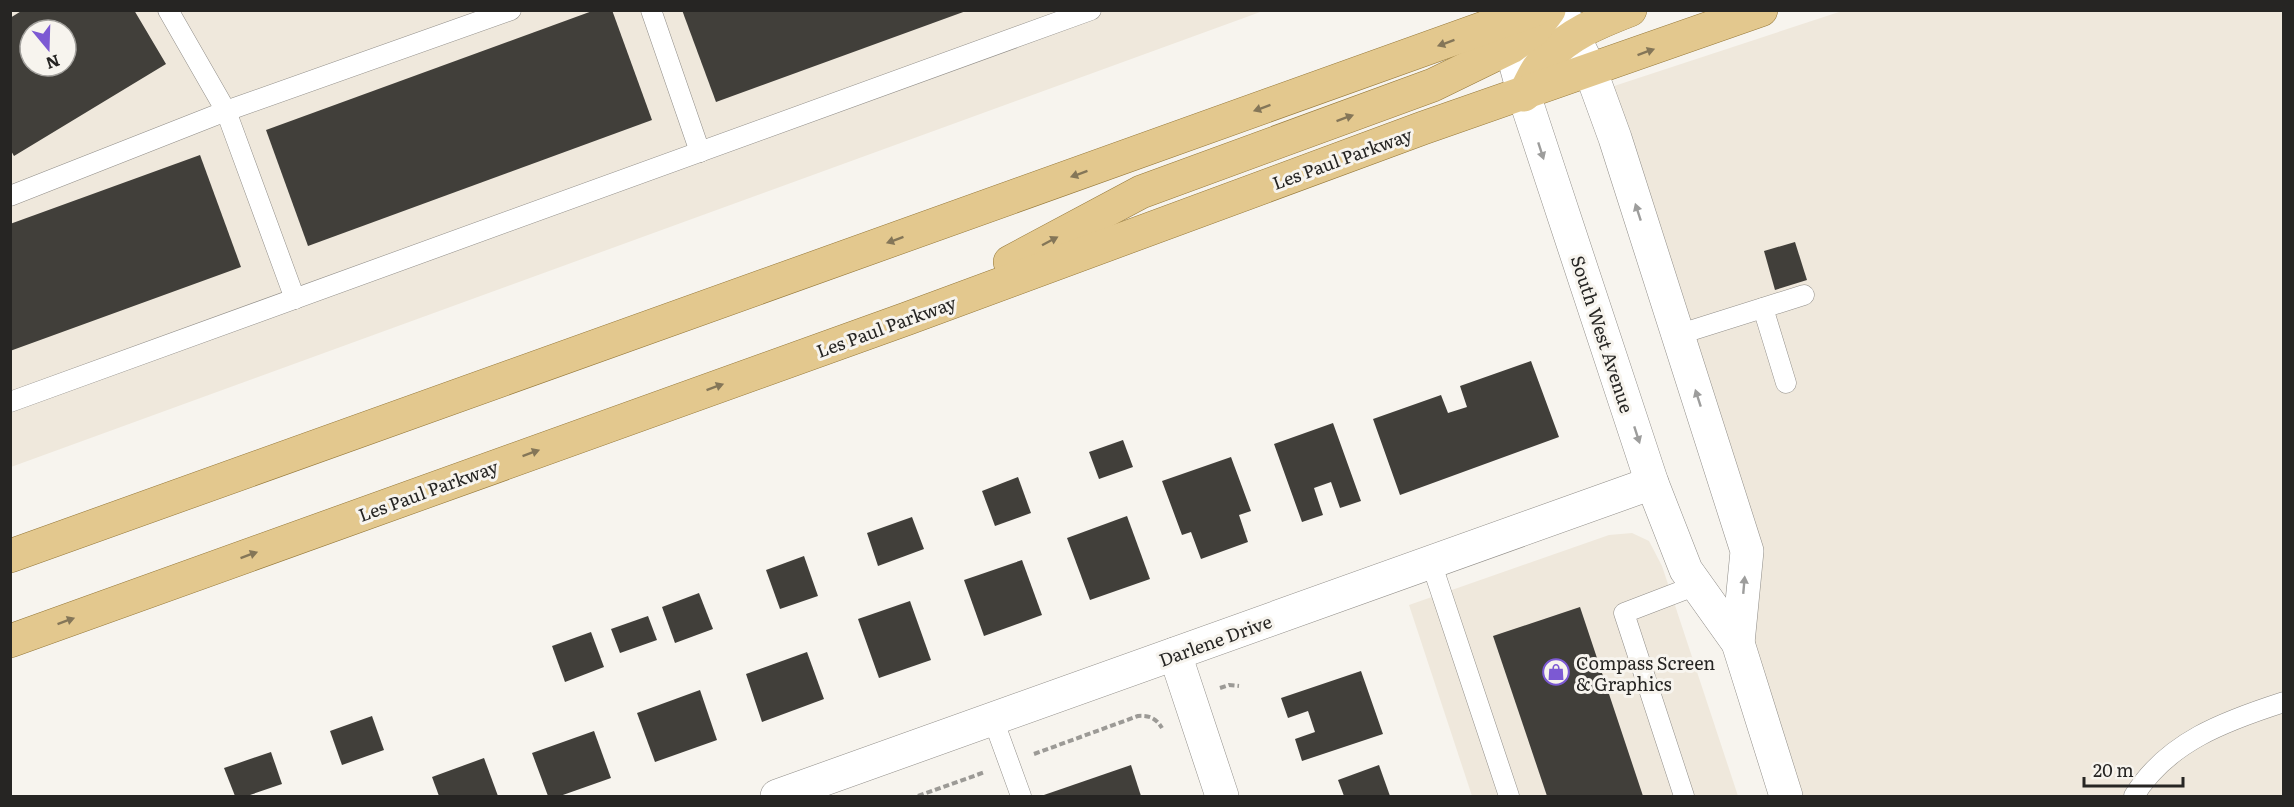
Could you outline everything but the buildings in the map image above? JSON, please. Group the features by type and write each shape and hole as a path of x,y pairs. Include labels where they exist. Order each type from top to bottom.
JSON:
{"main road":[{"path":"10,556 1503,27 1534,10"},
{"path":"906,319 1141,192 1434,85 1503,27 1535,29 1549,10"},
{"path":"1524,95 1567,23 1603,21 1630,10"},
{"name":"Les Paul Parkway","path":"10,640 906,319 1412,133 1591,72 1761,10"}],"street":[{"name":"South West Avenue","path":"1567,23 1591,72 1615,138 1747,551 1738,644"},
{"name":"South West Avenue","path":"1503,27 1652,483 1686,570 1738,644 1782,796"},
{"name":"Darlene Drive","path":"777,796 1652,483"},
{"path":"1175,654 1222,796"}],"lane":[{"path":"168,10 226,111 295,299"},
{"path":"10,196 226,111 511,10"},
{"path":"651,10 700,152"},
{"path":"10,402 1091,10"},
{"path":"1677,335 1804,295"},
{"path":"1763,308 1786,382"},
{"path":"1431,562 1509,796"},
{"path":"1684,796 1624,613 1697,585"},
{"path":"2139,794 2165,758 2192,739 2231,719 2283,702"},
{"path":"993,719 1021,796"}],"path":[{"path":"918,796 1138,716 1147,715 1153,718 1165,733"}],"shaded area":[{"path":"11,11 1263,11 11,467"},
{"path":"1842,11 2283,11 2283,796 1790,796 1742,642 1752,555 1602,90"},
{"path":"1632,533 1649,541 1662,566 1738,796 1472,796 1409,605 1609,535"}],"place":[{"name":"Compass Screen & Graphics","path":"1556,672"}]}
